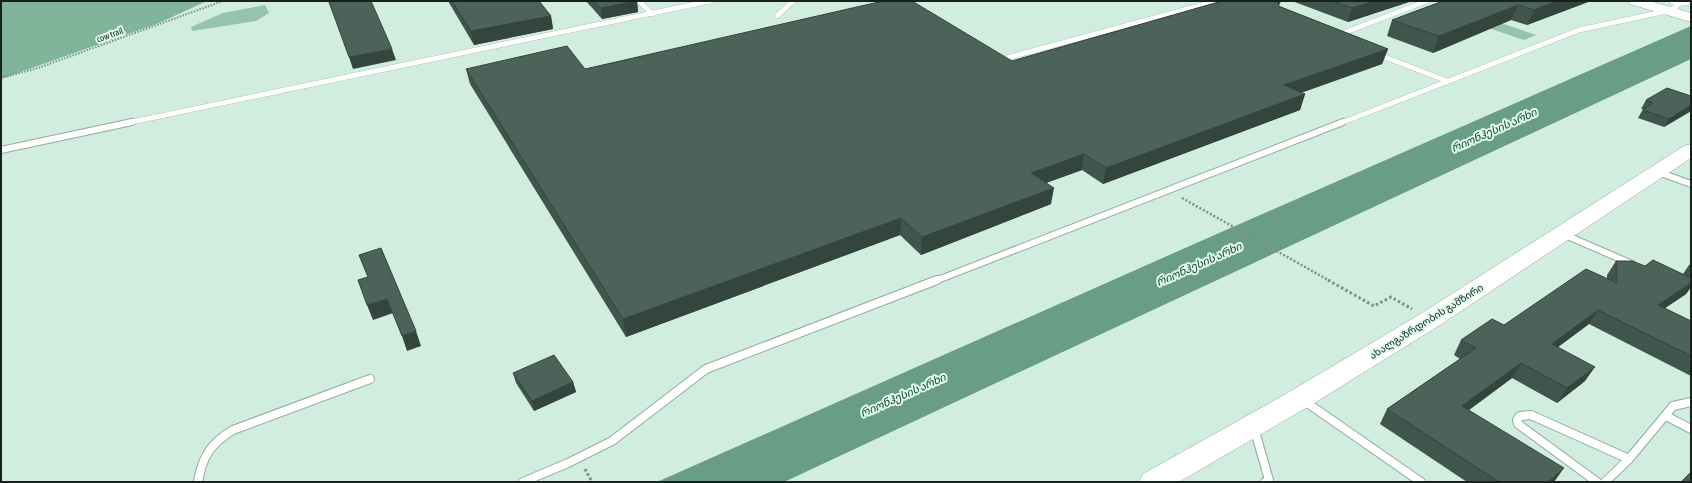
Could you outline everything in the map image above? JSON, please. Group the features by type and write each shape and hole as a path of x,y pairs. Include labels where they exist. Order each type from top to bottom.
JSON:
{"main road":[{"path":"1635,1 1678,10"},
{"name":"ახალგაზრდობის გამზირი","path":"1154,482 1254,426 1431,319 1691,150"}],"lane":[{"path":"639,1 652,14"},
{"path":"1,150 710,1"},
{"path":"777,16 793,1"},
{"path":"995,62 1217,1"},
{"path":"1342,40 1334,37 1427,1"},
{"path":"524,482 557,469 611,441 639,422 684,383 706,369 1112,213 1579,30 1678,10 1691,2"},
{"path":"1370,51 1447,81"},
{"path":"1658,172 1691,184"},
{"path":"1562,234 1641,268"},
{"path":"198,482 200,463 211,445 220,437 233,430 370,379"},
{"path":"1301,398 1421,482"},
{"path":"1605,482 1629,459 1673,406 1691,402"},
{"path":"1596,482 1518,424 1517,420 1520,416 1530,415 1629,459"},
{"path":"1666,416 1691,429"},
{"path":"1254,426 1268,480 1265,482"}],"path":[{"name":"cow trail","path":"1,78 38,68 223,1"},
{"path":"1198,206 1374,306 1391,298 1431,319"}],"shaded area":[{"path":"1,1 207,1 159,23 1,79"},
{"path":"265,5 269,13 256,21 192,31 191,27 223,13"},
{"path":"1489,19 1536,35 1524,40 1476,24"}],"water":[{"name":"რიონჰესის არხი","path":"1691,26 1691,59 784,482 657,482 1210,237"}],"building":[{"path":"371,1 392,49 349,57 329,2"},
{"path":"452,1 539,1 551,16 471,31"},
{"path":"594,1 636,1 601,8"},
{"path":"883,1 912,1 1012,61 1222,1 1273,1 1279,3 1278,6 1388,49 1284,85 1305,94 1106,168 1084,154 1031,173 1054,188 922,237 901,218 623,319 466,69 567,46 585,69"},
{"path":"1332,1 1375,1 1352,8"},
{"path":"1443,1 1557,1 1534,10 1518,5 1439,36 1392,20"},
{"path":"1667,88 1691,96 1691,105 1669,119 1643,110 1653,103 1646,100"},
{"path":"381,248 416,331 402,336 387,299 367,305 358,280 368,277 359,255"},
{"path":"1653,260 1691,278 1691,283 1658,305 1691,321 1691,356 1598,310 1552,344 1595,367 1567,388 1521,363 1462,406 1564,468 1548,482 1499,482 1387,409 1476,348 1461,340 1492,319 1504,325 1586,269 1617,283 1616,261 1632,261 1645,266"},
{"path":"554,355 573,382 532,401 513,373"},
{"path":"1691,472 1691,482 1681,482"}]}
